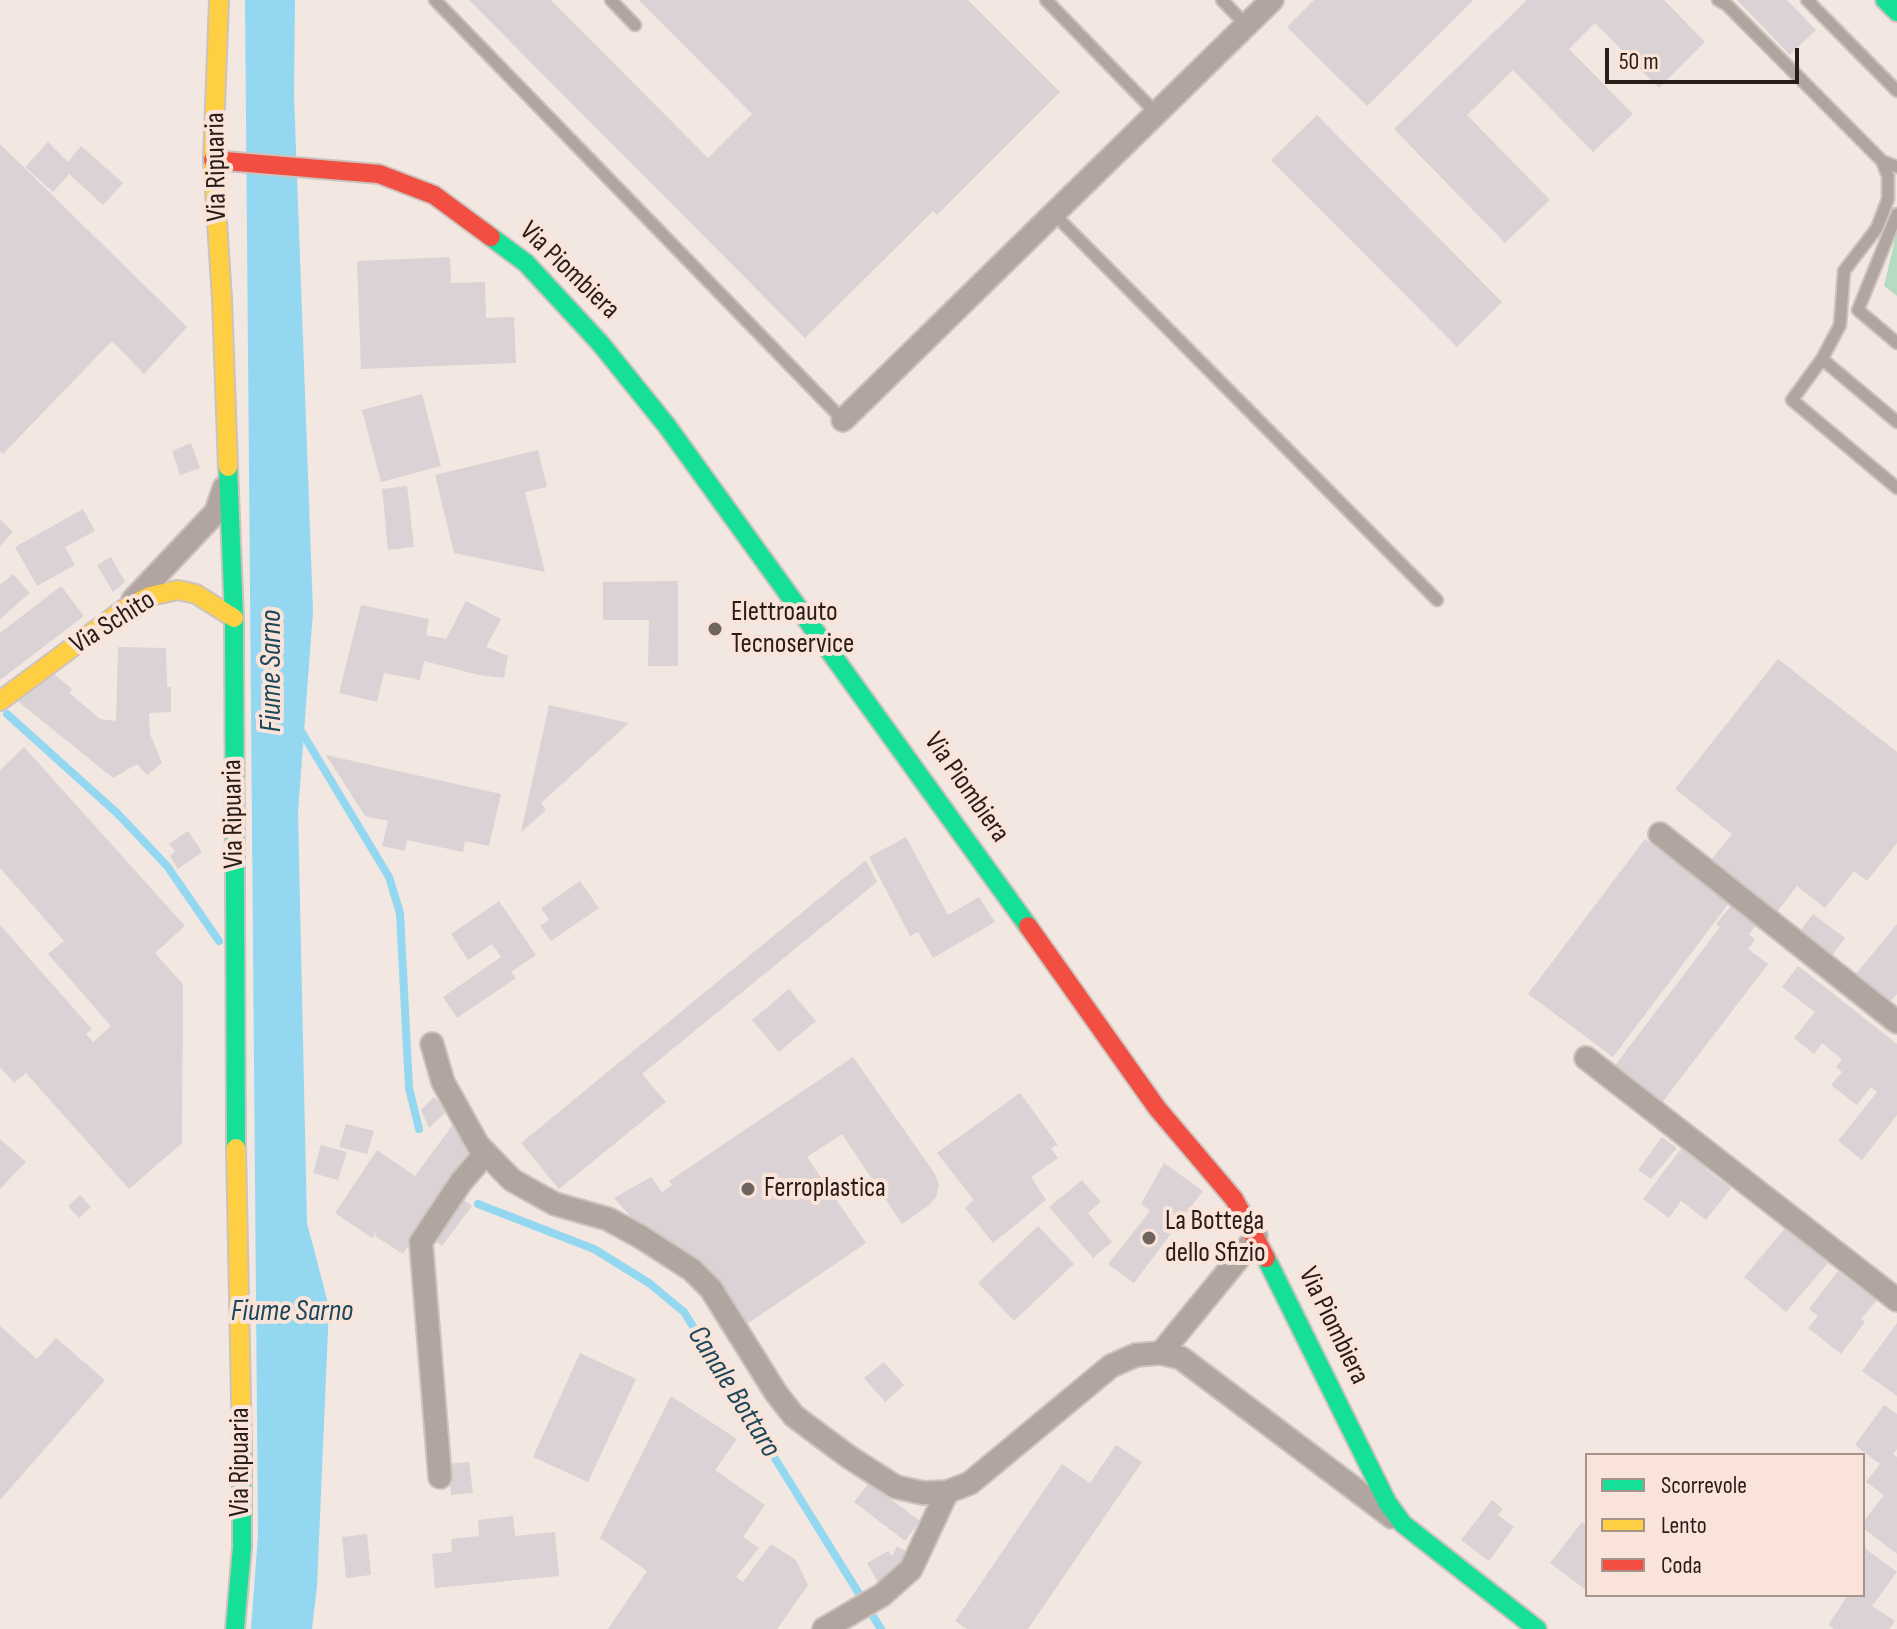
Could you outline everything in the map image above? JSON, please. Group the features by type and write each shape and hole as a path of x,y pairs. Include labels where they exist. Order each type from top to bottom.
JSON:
{"street":[{"name":"Via Ripuaria","path":"219,0 213,160 222,299 234,618 234,1033 242,1447 242,1547 235,1629"},
{"path":"843,420 1272,0"},
{"path":"1885,0 1897,12"},
{"name":"Via Piombiera","path":"213,160 379,174 434,195 526,263 600,343 677,439 1157,1108 1226,1189 1256,1237 1387,1502 1403,1524"},
{"path":"124,609 216,512 228,477"},
{"name":"Via Schito","path":"0,701 124,609 150,596 178,590 196,594 234,618"},
{"path":"1660,834 1897,1022"},
{"path":"432,1044 443,1082 478,1145 512,1180 555,1204 608,1219 692,1270 711,1289 776,1393 794,1416 896,1487 923,1493 947,1492 970,1483 1111,1366 1136,1355 1161,1353 1256,1237"},
{"path":"1586,1058 1897,1300"},
{"path":"440,1477 421,1242 461,1182 486,1153"},
{"name":"Via Piombiera","path":"1161,1353 1181,1358 1537,1629"},
{"path":"824,1629 882,1595 911,1569 947,1492"}],"lane":[{"path":"435,0 843,420"},
{"path":"611,0 635,25"},
{"path":"1046,0 1156,113"},
{"path":"1222,0 1246,25"},
{"path":"1718,0 1727,5 1882,161 1888,176 1888,199 1877,228 1844,271 1840,325 1822,359 1792,400 1897,488"},
{"path":"1807,0 1897,91"},
{"path":"1882,161 1897,167"},
{"path":"1053,213 1437,600"},
{"path":"1897,214 1858,310 1897,343"},
{"path":"1822,359 1897,422"}],"green space":[{"path":"1897,231 1897,296 1884,286"}],"water":[{"name":"Fiume Sarno","path":"245,0 295,0 294,95 313,611 298,812 307,1223 329,1307 317,1586 312,1629 251,1629 258,1535"}],"building":[{"path":"469,0 551,0 708,158 752,114 639,0 968,0 1060,92 937,215 933,211 805,338"},
{"path":"1314,0 1473,0 1367,106 1287,27"},
{"path":"1527,0 1664,0 1705,42 1659,88 1595,23 1569,49 1633,114 1593,152 1513,70 1467,115 1550,200 1505,243 1394,129"},
{"path":"1737,0 1787,0 1816,30 1790,55"},
{"path":"1317,115 1502,302 1457,347 1271,160"},
{"path":"48,142 68,162 81,146 123,183 103,205 69,174 53,192 25,167"},
{"path":"0,144 187,327 144,374 112,341 3,454 0,451"},
{"path":"450,257 451,283 485,282 486,318 514,317 516,363 361,369 357,261"},
{"path":"422,394 441,466 381,482 362,410"},
{"path":"191,443 200,468 180,475 172,451"},
{"path":"538,450 547,487 525,492 545,572 454,553 435,475"},
{"path":"407,486 414,547 388,550 382,489"},
{"path":"83,509 95,531 65,547 75,565 37,586 15,547"},
{"path":"0,519 13,532 0,546"},
{"path":"111,557 125,582 113,592 97,565"},
{"path":"13,574 30,593 0,619 0,585"},
{"path":"678,581 678,666 648,666 649,620 603,620 603,582"},
{"path":"61,586 84,616 0,680 0,633"},
{"path":"466,601 501,619 486,647 508,656 504,678 424,661 420,680 384,673 377,702 339,693 361,605 429,619 426,635 446,639"},
{"path":"118,647 166,648 171,712 149,713 150,734 162,763 147,775 137,764 113,778 15,699 52,672 72,689 69,693 100,719 116,721"},
{"path":"1778,659 1897,752 1897,843 1867,881 1854,871 1825,908 1797,886 1777,912 1710,861 1732,834 1675,789"},
{"path":"549,705 629,723 541,803 546,810 521,832"},
{"path":"24,747 185,926 155,953 183,984 182,1143 129,1189 26,1073 14,1083 0,1067 0,925 92,1029 86,1034 93,1042 111,1026 48,954 64,941 0,868 0,770"},
{"path":"326,755 501,794 489,846 465,841 463,852 407,840 405,851 382,846 388,821 365,816"},
{"path":"188,831 202,852 178,869 170,856 175,851 169,844"},
{"path":"906,837 948,915 979,897 995,922 933,958 918,932 910,936 869,857"},
{"path":"1645,839 1729,903 1613,1057 1528,994"},
{"path":"866,860 877,882 642,1074 666,1102 559,1189 521,1143"},
{"path":"580,881 599,908 551,941 540,926 549,920 541,908"},
{"path":"499,901 536,955 511,972 516,978 457,1018 443,997 501,957 492,944 468,960 451,934"},
{"path":"1734,902 1759,922 1749,934 1755,940 1748,949 1768,964 1661,1104 1613,1068 1720,927 1716,924"},
{"path":"1813,914 1845,938 1828,961 1795,937"},
{"path":"1897,924 1897,994 1885,1007 1851,980"},
{"path":"1798,966 1897,1044 1897,1115 1862,1160 1838,1141 1877,1092 1871,1087 1857,1105 1831,1085 1842,1072 1836,1067 1842,1059 1822,1043 1814,1054 1794,1038 1815,1012 1782,987"},
{"path":"789,989 816,1021 779,1052 752,1020"},
{"name":"Ferroplastica","path":"853,1057 935,1174 939,1185 936,1197 902,1224 842,1134 807,1157 866,1243 747,1324 706,1267 633,1219 614,1198 651,1177 662,1192 672,1185 669,1181"},
{"path":"1020,1093 1058,1145 1051,1148 1058,1158 1031,1177 1046,1200 993,1243 965,1208 974,1200 937,1153"},
{"path":"434,1097 447,1111 429,1128 421,1110"},
{"path":"454,1123 475,1150 442,1193 403,1254 375,1236 379,1228 372,1238 335,1213 377,1150 415,1176"},
{"path":"346,1124 374,1131 367,1154 339,1147"},
{"path":"1662,1137 1677,1148 1651,1179 1638,1170"},
{"path":"0,1139 26,1162 0,1189"},
{"path":"1686,1142 1711,1161 1706,1169 1731,1188 1706,1220 1681,1201 1669,1218 1643,1199"},
{"path":"321,1145 347,1152 338,1180 313,1173"},
{"name":"La Bottega dello Sfizio","path":"1164,1163 1203,1191 1134,1283 1108,1264 1150,1211 1141,1204"},
{"path":"1082,1180 1101,1202 1088,1213 1112,1242 1093,1258 1049,1207"},
{"path":"80,1195 91,1207 79,1218 68,1206"},
{"path":"460,1197 472,1206 442,1246 430,1237"},
{"path":"1038,1226 1074,1264 1014,1321 978,1283"},
{"path":"1786,1227 1828,1263 1786,1312 1744,1277"},
{"path":"1838,1271 1877,1300 1861,1319 1865,1322 1841,1354 1808,1328 1818,1316 1809,1309"},
{"path":"1897,1323 1897,1396 1862,1371"},
{"path":"0,1326 37,1359 56,1338 105,1380 0,1500"},
{"path":"580,1353 636,1379 588,1482 533,1457"},
{"path":"884,1362 904,1385 885,1402 864,1378"},
{"path":"671,1396 737,1439 715,1470 765,1505 743,1537 759,1548 736,1577 743,1582 771,1544 796,1560 808,1585 777,1629 608,1629 647,1571 600,1538"},
{"path":"1884,1405 1897,1414 1897,1449 1893,1454 1897,1457 1897,1554 1865,1530 1865,1519 1884,1495 1866,1482 1880,1464 1855,1445"},
{"path":"1116,1445 1142,1462 1028,1629 967,1629 955,1621 1062,1464 1090,1483"},
{"path":"469,1462 473,1493 451,1495 448,1464"},
{"path":"869,1483 920,1521 905,1541 854,1502"},
{"path":"1492,1500 1503,1509 1498,1515 1514,1527 1489,1561 1461,1540"},
{"path":"513,1516 515,1536 555,1532 559,1576 435,1588 432,1554 452,1552 451,1539 479,1536 478,1520"},
{"path":"1582,1522 1585,1524 1585,1589 1550,1563"},
{"path":"367,1534 371,1575 346,1578 342,1537"},
{"path":"897,1546 913,1555 880,1586 867,1563 888,1551 892,1556"},
{"path":"1865,1548 1897,1572 1872,1606 1895,1621 1889,1629 1834,1629 1828,1625 1847,1597 1865,1597"}],"waterway":[{"path":"7,714 118,814 167,866 219,941"},
{"name":"Canale Bottaro","path":"298,726 389,877 400,913 409,1088 419,1129"},
{"name":"Canale Bottaro","path":"478,1204 594,1249 649,1283 684,1312 881,1629"}],"traffic: fast":[{"path":"1885,0 1897,12"},
{"path":"491,237 526,263 600,343 667,426 1028,926"},
{"path":"228,467 234,618 236,1148"},
{"path":"1266,1258 1387,1502 1403,1524 1537,1629"},
{"path":"235,1629 242,1547 242,1448"}],"traffic: slow":[{"path":"219,0 213,160 228,467"},
{"path":"0,701 124,609 150,596 178,590 196,594 234,618"},
{"path":"236,1148 242,1448"}],"traffic: jam":[{"path":"213,160 379,174 434,195 491,237"},
{"path":"1028,926 1157,1108 1234,1199 1266,1258"}],"place":[{"name":"Elettroauto Tecnoservice","path":"715,629"},
{"name":"Ferroplastica","path":"748,1189"},
{"name":"La Bottega dello Sfizio","path":"1149,1238"}]}
